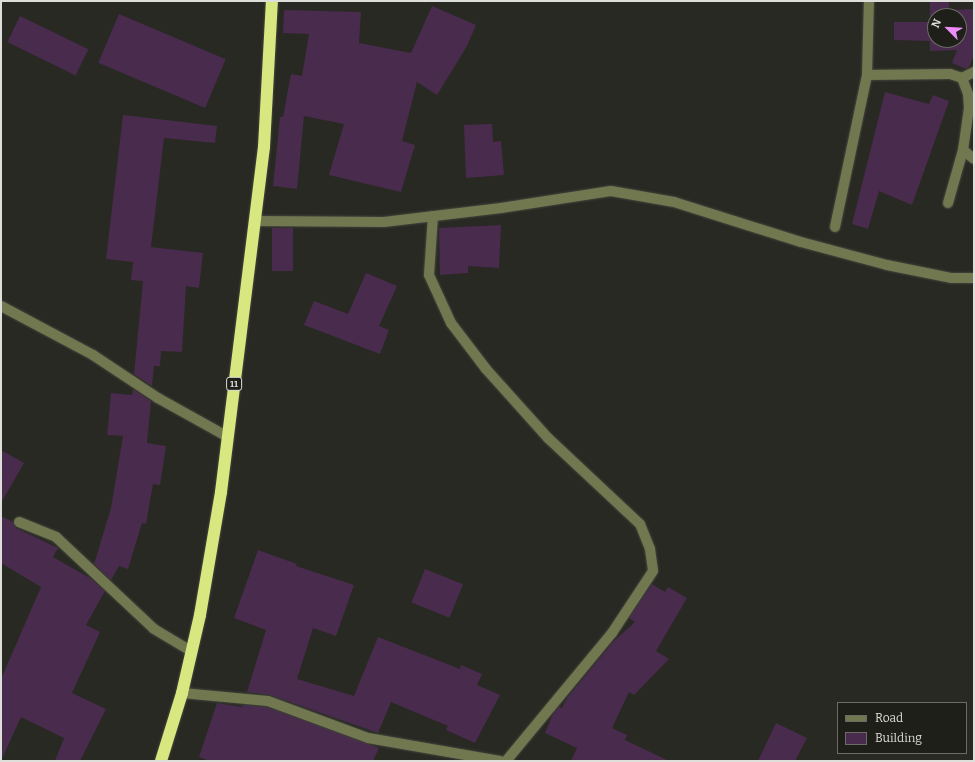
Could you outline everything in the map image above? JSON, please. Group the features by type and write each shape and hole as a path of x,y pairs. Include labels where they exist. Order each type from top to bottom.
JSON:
{"highway":[{"name":"11","path":"161,761 182,693 192,652 221,492 264,147 272,1"}],"street":[{"path":"835,227 867,75 869,1"},
{"path":"867,75 950,74 962,78 974,72"},
{"path":"948,203 963,150 969,108 968,94 962,78"},
{"path":"963,150 974,159"},
{"path":"255,221 384,222 611,191 674,202 800,242 887,265 951,278 974,278"},
{"path":"434,216 429,275 451,323 486,369 548,438 640,524 650,549 653,571 612,633 506,761"},
{"path":"1,306 93,355 158,398 228,437"},
{"path":"19,522 56,537 154,629 192,652"},
{"path":"182,693 268,701 368,738 500,761"}],"building":[{"path":"930,2 949,2 949,8 930,8"},
{"path":"432,6 476,25 467,46 437,95 417,82 402,141 415,145 401,192 329,175 344,124 304,116 297,189 273,186 280,117 283,117 291,74 302,76 309,34 283,33 284,10 361,12 359,43 411,53"},
{"path":"967,9 974,9 974,55 969,67 966,69 952,63 957,50 930,51 930,48 967,48"},
{"path":"119,14 226,59 205,108 98,63"},
{"path":"20,16 88,49 76,75 7,42"},
{"path":"894,22 927,22 927,41 894,40"},
{"path":"885,92 929,104 933,95 949,101 912,205 879,191 868,229 852,224"},
{"path":"123,115 217,126 215,143 164,138 151,247 203,253 199,288 186,286 182,352 161,351 160,366 154,366 152,386 134,374 143,281 131,280 133,262 106,259"},
{"path":"492,124 493,142 501,141 504,175 466,178 464,125"},
{"path":"501,225 499,268 468,266 468,273 440,275 439,228"},
{"path":"272,228 293,228 293,271 272,271"},
{"path":"366,273 397,286 379,326 389,330 380,354 304,325 314,301 348,314"},
{"path":"133,389 151,401 147,443 166,446 160,485 153,484 146,524 142,523 128,569 119,566 111,580 94,564 111,508 123,436 107,435 111,393 132,395"},
{"path":"1,450 24,463 1,503"},
{"path":"1,516 13,522 16,528 58,548 53,557 90,578 105,591 86,625 100,632 72,693 106,709 80,761 55,761 64,738 21,717 1,761 1,679 41,587 1,563"},
{"path":"258,550 297,564 296,566 354,585 336,636 313,628 297,679 354,696 378,637 460,669 461,665 482,674 477,685 500,695 475,743 446,730 448,726 391,702 378,733 270,695 247,692 266,630 234,618"},
{"path":"425,569 463,584 450,618 412,602"},
{"path":"652,584 665,592 668,587 687,598 656,651 669,659 634,695 629,692 612,728 627,735 625,740 669,761 571,761 577,748 545,733 553,714 559,707 562,708 567,698 613,642 635,622 629,618"},
{"path":"217,703 242,707 243,705 267,707 379,748 373,761 210,761 199,757"},
{"path":"776,723 807,738 795,761 758,761"}]}
